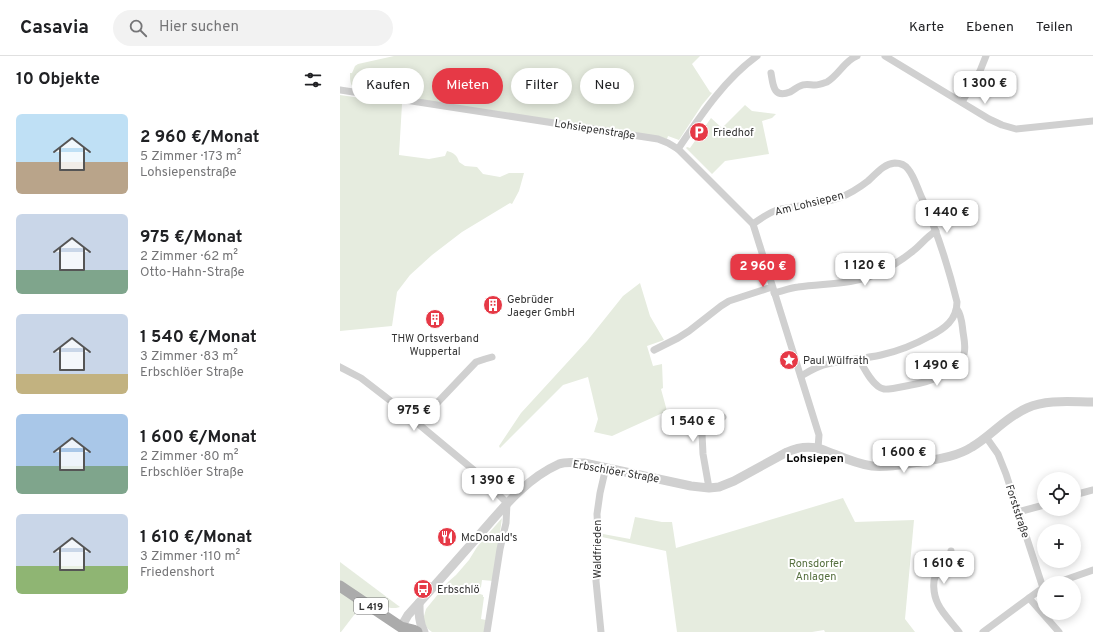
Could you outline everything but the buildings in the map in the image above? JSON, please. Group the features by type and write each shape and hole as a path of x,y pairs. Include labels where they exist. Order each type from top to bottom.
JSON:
{"main road":[{"name":"L 419","path":"340,586 401,630 413,630 417,632"}],"street":[{"path":"678,148 712,100 742,68 757,56"},
{"path":"771,73 774,90 784,94 802,85 819,85 828,81 857,56"},
{"path":"885,56 1002,125 1016,129 1093,121"},
{"path":"962,102 980,71 986,56"},
{"name":"Lohsiepenstraße","path":"340,90 658,139 678,148 753,224 819,435 818,448"},
{"name":"Am Lohsiepen","path":"753,224 769,213 777,210 820,203 838,198 854,191 887,165 898,163 903,164 908,168 929,212 942,248 957,302 957,309 960,313 965,345 964,353 960,362 955,368 945,374 919,384 884,389 875,384 859,359"},
{"path":"654,350 689,331 729,301 773,290 852,281 875,275 896,264 913,251 929,235 936,231"},
{"path":"801,376 823,365 881,355 903,349 945,328 957,309"},
{"path":"418,423 476,362 492,357"},
{"path":"340,367 361,378 418,423 476,472 507,503 506,523 500,548 487,632"},
{"name":"Erbschlöer Straße","path":"401,630 408,615 507,503 532,480 561,463 571,462 606,467 690,486 709,488 719,487 734,481 787,452 805,447 818,448 861,464 873,466 890,466 957,455 973,447 1011,417 1031,406 1050,402 1093,402"},
{"path":"709,488 703,454 702,434 704,430 723,417"},
{"name":"Forststraße","path":"986,437 998,454 1006,474 1039,576"},
{"name":"Waldfrieden","path":"601,632 596,581 598,532 597,514 606,467"},
{"path":"1081,494 1093,490"},
{"path":"1018,512 1037,507"},
{"path":"951,551 952,569 938,572 934,580 935,595 938,605 960,632"},
{"path":"1076,576 1093,570"},
{"path":"987,631 1037,592"},
{"path":"1029,598 1059,632"},
{"path":"419,603 420,625 424,632"}],"green space":[{"path":"394,56 700,56 692,64 712,93 702,105 679,140 668,136 667,139 446,104 503,104 503,68 432,68 432,102 424,100 424,68 354,68 358,64"},
{"path":"350,73 352,73 352,85 351,84"},
{"path":"340,95 352,97 352,104 402,104 399,155 429,159 445,156 447,151 455,155 459,162 465,166 477,167 483,174 500,177 509,173 524,173 519,191 512,204 510,203 462,232 432,255 410,275 397,292 392,326 340,331"},
{"path":"745,105 752,111 776,114 772,118 762,121 769,154 725,161 712,174 686,148 690,148 711,118 722,128"},
{"path":"640,283 650,316 664,340 647,346 653,366 662,364 663,388 661,389 667,411 612,436 594,432 598,419 588,377 563,385 500,448 499,446 521,413 587,341 623,296"},
{"name":"Ronsdorfer Anlagen","path":"843,498 855,522 914,520 905,619 915,632 825,632 824,630 812,632 677,632 666,551 602,537 603,534 630,539 635,517 662,522 672,522 676,548"},
{"path":"502,518 493,581 482,580 480,594 484,597 481,619 486,620 484,632 432,632 424,623 426,609 448,582 469,560 477,547"},
{"path":"340,562 400,607 391,608 379,605 354,615 340,632"}],"place":[{"name":"Friedhof","path":"699,132"},
{"name":"Gebrüder Jaeger GmbH","path":"493,305"},
{"name":"THW Ortsverband Wuppertal","path":"435,319"},
{"name":"Paul Wülfrath","path":"789,360"},
{"name":"McDonald's","path":"447,537"},
{"name":"Erbschlö","path":"423,589"}],"district":[{"name":"Lohsiepen","path":"815,458"}]}
